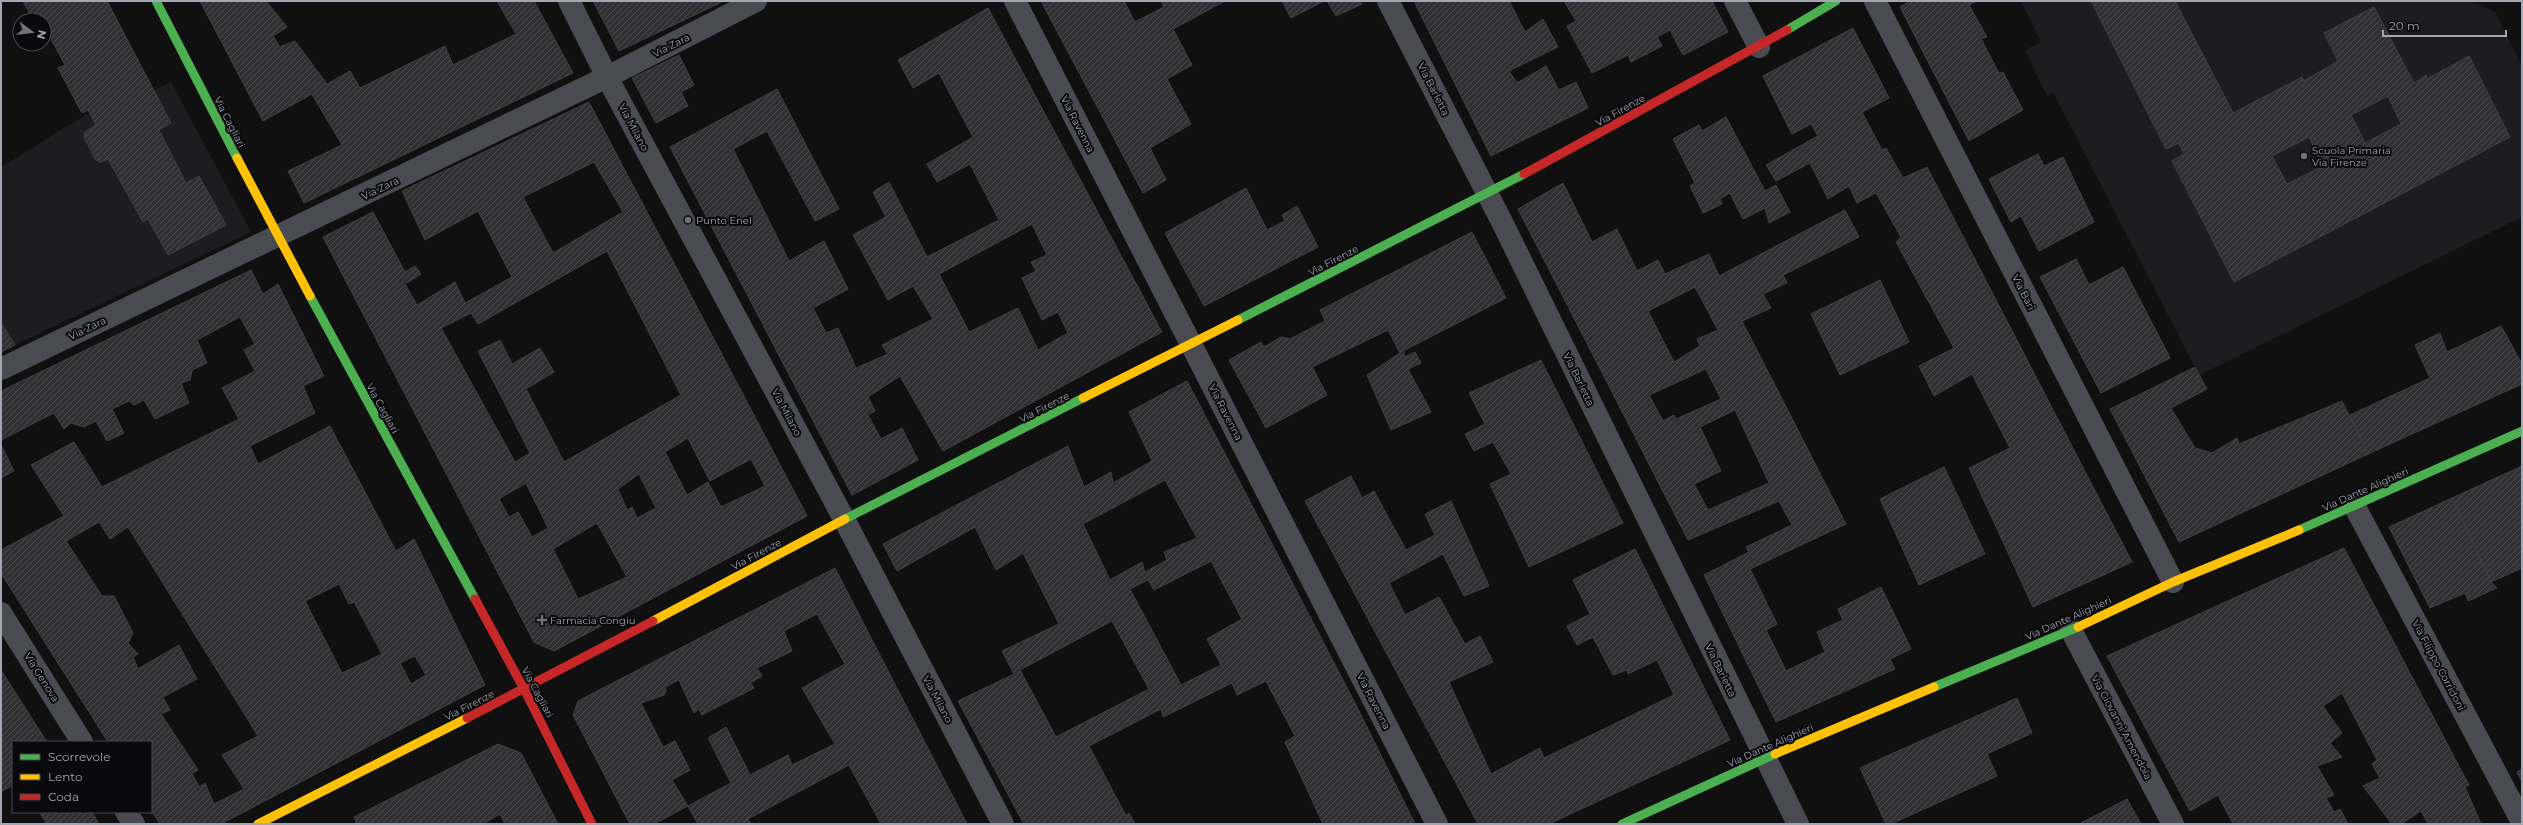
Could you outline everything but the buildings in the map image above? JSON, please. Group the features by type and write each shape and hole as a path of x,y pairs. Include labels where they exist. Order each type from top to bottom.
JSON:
{"street":[{"name":"Via Cagliari","path":"156,1 278,237 524,689 592,824"},
{"name":"Via Milano","path":"569,1 607,78 844,519 1003,824"},
{"name":"Via Zara","path":"1,369 607,78 756,1"},
{"name":"Via Ravenna","path":"1015,1 1437,824"},
{"name":"Via Barletta","path":"1388,1 1488,194 1764,759 1798,824"},
{"path":"1735,1 1759,47"},
{"name":"Via Firenze","path":"258,824 524,689 844,519 1488,194 1759,47 1836,1"},
{"name":"Via Bari","path":"1875,1 2173,582"},
{"name":"Via Dante Alighieri","path":"1622,824 1764,759 2071,630 2173,582 2355,507 2522,431"},
{"name":"Via Filippo Corridoni","path":"2355,507 2522,822"},
{"name":"Via Genova","path":"1,613 81,741"},
{"name":"Via Giovanni Amendola","path":"2071,630 2173,824"},
{"path":"127,813 134,824"}],"shaded area":[{"name":"Scuola Primaria Via Firenze","path":"2021,1 2471,1 2495,12 2522,66 2522,217 2199,375 2053,92 2047,96 2025,50 2041,42"},
{"path":"171,82 251,232 15,345 1,323 1,167 89,113 94,121"}],"traffic: fast":[{"path":"156,1 237,158"},
{"path":"1787,30 1836,1"},
{"path":"1238,320 1524,174"},
{"path":"310,296 475,599"},
{"path":"845,519 1083,398"},
{"path":"2299,530 2522,431"},
{"path":"1934,687 2078,627"},
{"path":"1622,824 1775,754"}],"traffic: slow":[{"path":"237,158 310,296"},
{"path":"1083,398 1238,320"},
{"path":"653,621 845,519"},
{"path":"2078,627 2173,582 2299,530"},
{"path":"1775,754 1934,687"},
{"path":"258,824 467,718"}],"traffic: jam":[{"path":"1524,174 1787,30"},
{"path":"475,599 524,689 592,824"},
{"path":"467,718 653,621"}],"place":[{"name":"Scuola Primaria Via Firenze","path":"2304,156"},
{"name":"Punto Enel","path":"688,220"},
{"name":"Farmacia Congiu","path":"542,620"}]}
